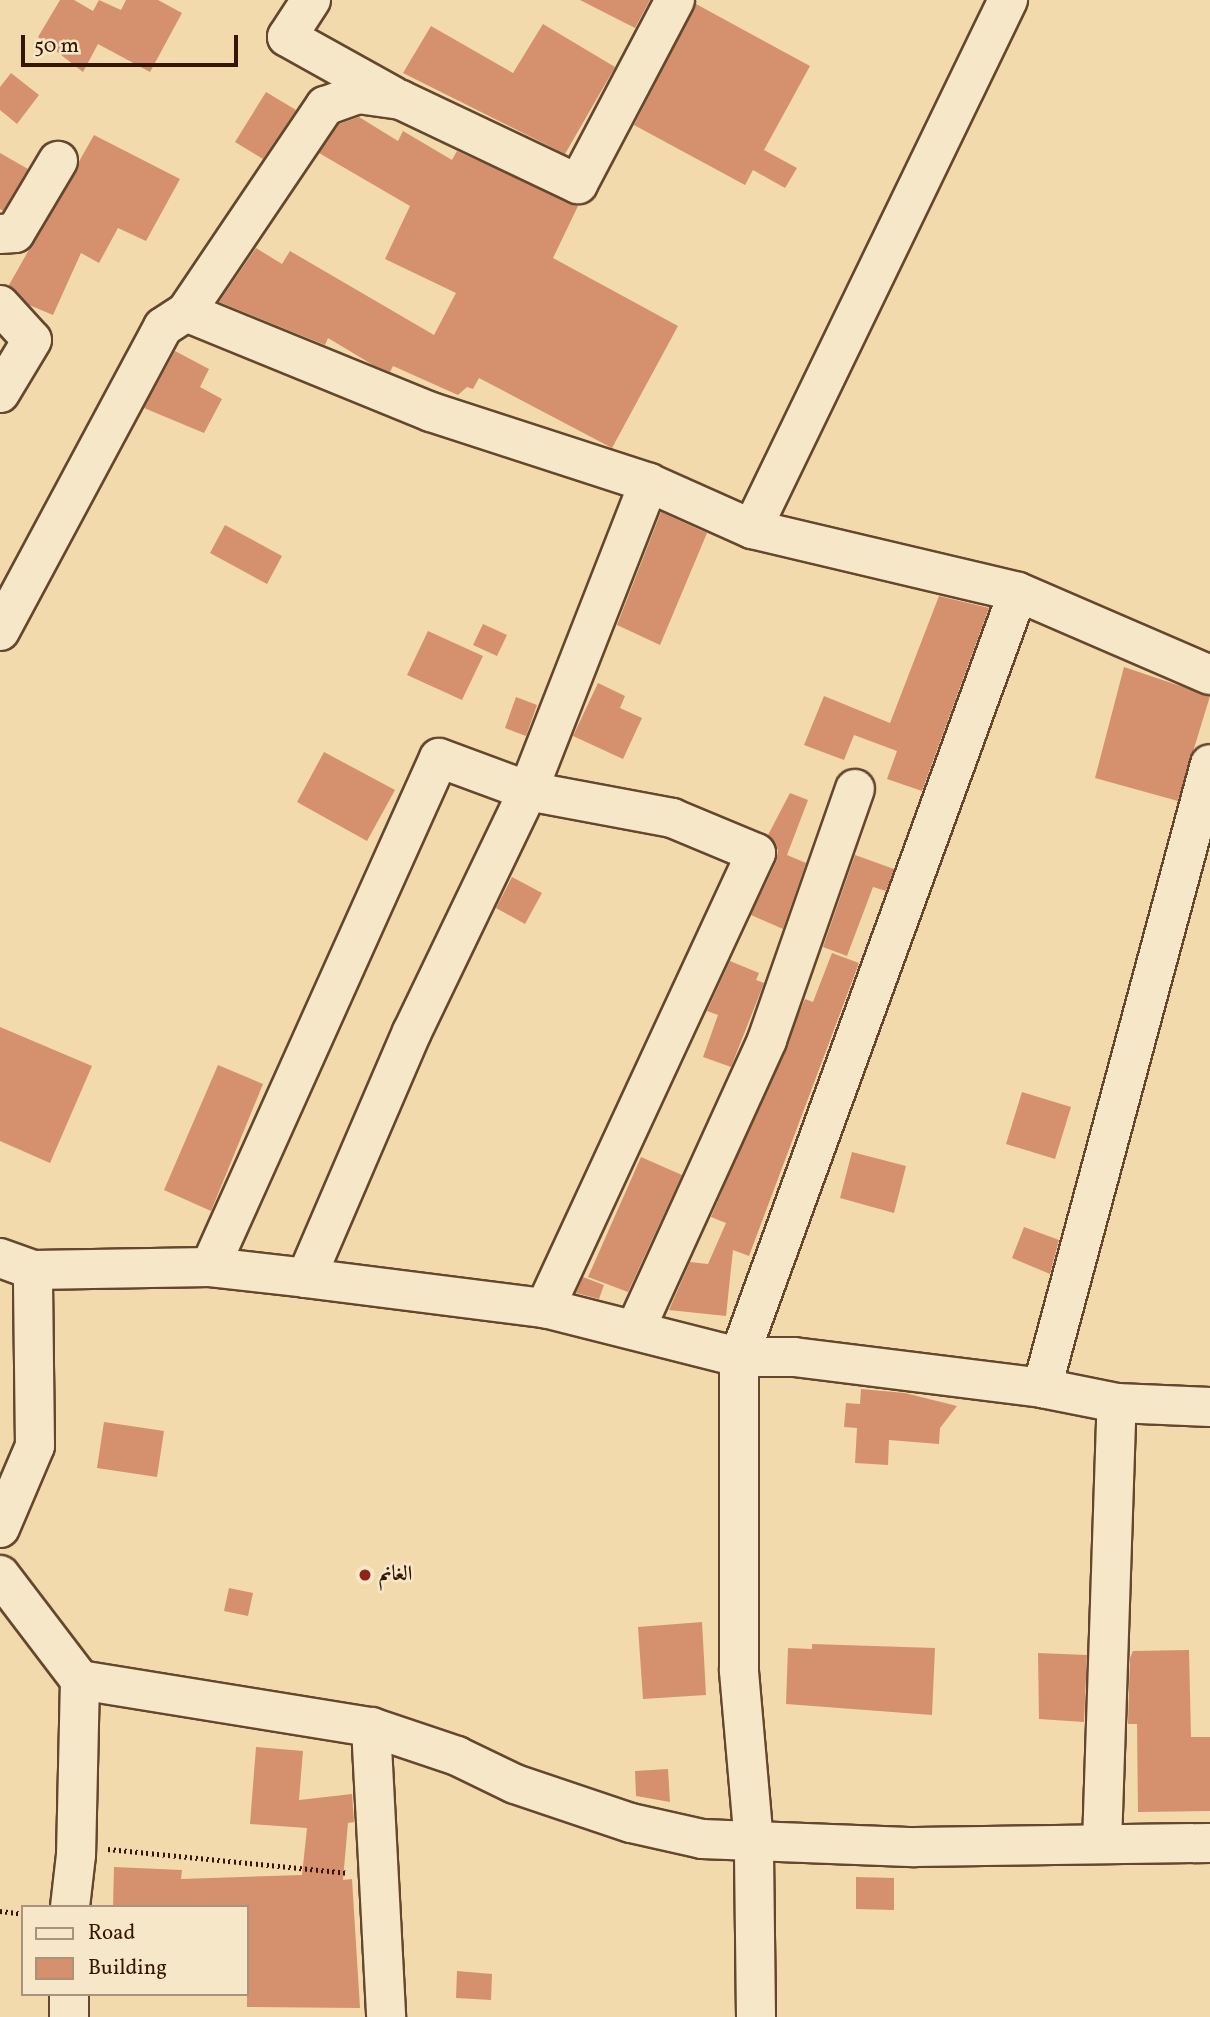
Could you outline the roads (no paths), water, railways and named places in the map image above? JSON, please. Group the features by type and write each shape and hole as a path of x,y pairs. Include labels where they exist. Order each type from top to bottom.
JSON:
{"street":[{"path":"311,0 286,37 401,100 578,184 676,0"},
{"path":"752,530 1008,0"},
{"path":"0,631 163,327 186,312 325,106 358,94 401,100"},
{"path":"0,234 15,233 58,161"},
{"path":"0,305 32,340 0,393"},
{"path":"186,312 431,412 649,483 752,530 1018,592 1210,675"},
{"path":"306,1278 472,902 528,792 649,483"},
{"path":"756,2017 754,1843 739,1670 739,1357 1018,592"},
{"path":"209,1266 439,758 528,792 672,818 756,853 545,1308"},
{"path":"1042,1388 1210,764"},
{"path":"636,1328 767,1040 855,789"},
{"path":"0,1528 35,1446 16,1264 209,1266 545,1308 636,1328 739,1357 794,1357 1042,1388 1116,1403 1210,1407"},
{"path":"1102,1844 1116,1403"},
{"path":"0,1575 79,1680 76,1855 70,1905"},
{"path":"79,1680 371,1727 631,1823 754,1843 1210,1843"},
{"path":"371,1727 386,2017"},
{"path":"69,1996 69,2017"}],"place":[{"name":"الغانم","path":"365,1575"}]}
